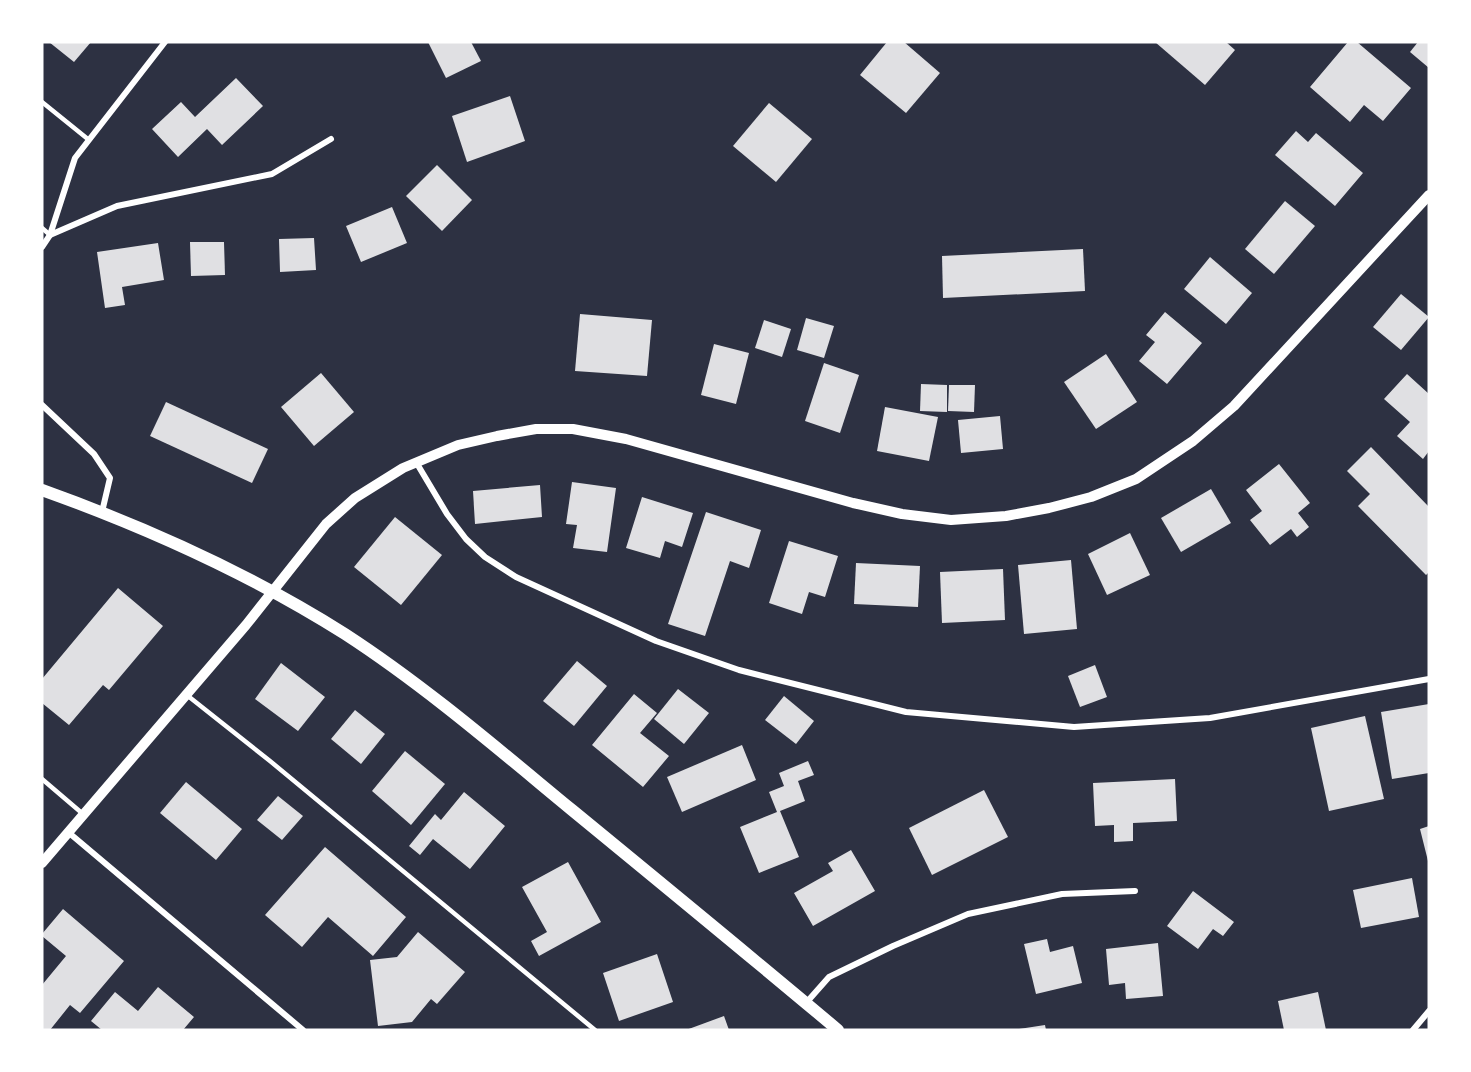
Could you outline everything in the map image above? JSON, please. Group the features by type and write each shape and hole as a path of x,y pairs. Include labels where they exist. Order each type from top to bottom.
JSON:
{"main road":[{"path":"42,490 179,544 272,591 345,635 490,742 838,1030"}],"street":[{"path":"42,247 50,235 75,158 165,42"},
{"path":"50,235 117,206 272,174 331,139"},
{"path":"42,863 326,524 355,498 416,462 458,445 496,436 536,429 573,429 626,439 853,503 902,514 951,520 1006,516 1091,497 1136,479 1193,441 1234,406 1429,195"},
{"path":"42,405 94,454 110,478 102,512"},
{"path":"416,462 447,514 466,539 485,557 516,577 656,640 739,670 906,712 1074,727 1210,718 1429,679"},
{"path":"68,832 303,1030"},
{"path":"806,1003 829,977 893,946 968,914 1062,894 1135,891"},
{"path":"1413,1030 1429,1011"}],"lane":[{"path":"42,102 89,140"},
{"path":"42,228 50,235"},
{"path":"185,694 270,761 595,1030"},
{"path":"42,778 83,814"}],"building":[{"path":"49,42 91,42 74,62"},
{"path":"428,42 471,42 481,61 446,78"},
{"path":"887,42 904,42 940,73 906,113 860,75"},
{"path":"1155,42 1226,42 1235,50 1205,85"},
{"path":"1348,42 1357,42 1411,88 1383,121 1364,105 1350,122 1310,87"},
{"path":"1418,42 1429,42 1429,68 1410,52"},
{"path":"236,78 263,106 222,145 207,129 178,157 152,129 181,102 195,117"},
{"path":"510,96 525,141 467,162 452,116"},
{"path":"769,103 812,139 776,182 733,146"},
{"path":"1296,131 1308,142 1316,133 1363,173 1335,206 1275,155"},
{"path":"437,165 472,200 442,231 406,196"},
{"path":"1285,201 1315,226 1274,274 1245,249"},
{"path":"392,207 407,243 361,262 346,226"},
{"path":"314,238 316,270 280,272 279,239"},
{"path":"190,242 224,242 225,275 191,276"},
{"path":"158,243 164,280 122,287 125,305 105,308 97,252"},
{"path":"1083,249 1085,291 943,298 942,256"},
{"path":"1210,257 1252,293 1226,324 1184,289"},
{"path":"1401,294 1429,317 1401,350 1373,327"},
{"path":"1165,312 1202,343 1167,384 1139,361 1155,342 1146,335"},
{"path":"580,314 652,320 647,376 575,371"},
{"path":"806,318 834,326 824,358 797,350"},
{"path":"764,320 791,329 782,357 755,348"},
{"path":"714,344 749,353 736,404 701,395"},
{"path":"1106,354 1137,402 1096,429 1064,382"},
{"path":"824,363 859,375 840,433 805,421"},
{"path":"321,373 354,412 314,446 281,407"},
{"path":"1407,374 1429,394 1429,451 1423,459 1397,436 1410,422 1384,399"},
{"path":"921,384 947,385 947,412 920,411"},
{"path":"949,385 975,385 974,412 948,411"},
{"path":"166,402 268,449 252,483 150,436"},
{"path":"885,407 938,417 929,461 877,451"},
{"path":"1000,416 1003,449 961,453 958,420"},
{"path":"1371,447 1429,507 1429,572 1426,575 1358,506 1370,494 1347,471"},
{"path":"1279,464 1310,503 1298,513 1309,527 1297,537 1291,529 1270,545 1250,520 1262,511 1246,490"},
{"path":"572,482 616,488 607,552 573,548 577,525 566,524"},
{"path":"540,485 542,517 475,524 473,491"},
{"path":"1211,489 1231,523 1181,552 1161,518"},
{"path":"642,497 693,513 682,547 665,541 660,558 626,548"},
{"path":"706,512 761,530 749,568 730,561 705,636 668,624"},
{"path":"395,517 442,555 401,605 354,567"},
{"path":"1130,533 1150,575 1107,595 1088,554"},
{"path":"789,541 838,556 825,597 809,592 802,614 769,603"},
{"path":"1071,560 1077,629 1024,634 1018,565"},
{"path":"856,563 920,566 918,607 854,604"},
{"path":"1003,569 1005,620 942,623 940,572"},
{"path":"118,588 163,626 109,690 103,685 69,725 42,703 42,679"},
{"path":"577,661 607,686 574,726 543,701"},
{"path":"281,663 325,697 298,731 255,699"},
{"path":"1095,665 1107,697 1080,707 1068,676"},
{"path":"678,689 709,713 684,744 654,719"},
{"path":"634,694 657,713 640,733 669,756 643,787 592,745"},
{"path":"784,696 814,721 796,744 765,720"},
{"path":"1429,704 1429,773 1392,779 1381,712"},
{"path":"355,710 385,734 361,764 331,739"},
{"path":"1365,716 1384,799 1329,811 1311,728"},
{"path":"742,745 756,780 682,812 667,777"},
{"path":"405,751 445,784 411,825 372,791"},
{"path":"808,761 814,775 798,781 805,801 780,811 799,857 759,873 740,827 777,812 769,792 784,786 779,773"},
{"path":"1175,779 1177,821 1133,823 1133,841 1114,842 1114,825 1095,826 1093,783"},
{"path":"186,782 242,829 216,860 160,813"},
{"path":"984,790 1008,837 932,875 909,828"},
{"path":"464,792 505,826 470,869 433,839 420,855 409,846 435,814 441,820"},
{"path":"278,796 303,816 282,840 257,820"},
{"path":"1429,826 1429,861 1428,861 1420,829"},
{"path":"325,847 406,917 373,956 328,917 302,947 265,915"},
{"path":"851,850 875,891 813,926 794,893 833,871 828,863"},
{"path":"568,862 601,922 539,956 531,941 547,932 522,887"},
{"path":"1412,878 1419,917 1361,928 1353,890"},
{"path":"1193,891 1234,922 1223,936 1213,929 1198,949 1167,926"},
{"path":"63,909 124,961 80,1013 70,1005 50,1030 42,1030 42,985 66,956 42,934"},
{"path":"418,932 465,972 437,1004 431,999 412,1022 378,1026 370,960 397,957"},
{"path":"1047,939 1050,952 1073,946 1082,983 1036,994 1024,944"},
{"path":"1158,943 1163,996 1126,999 1125,983 1109,985 1106,949"},
{"path":"657,954 673,1002 619,1021 603,973"},
{"path":"158,987 194,1017 183,1030 102,1030 91,1021 115,992 138,1011"},
{"path":"1318,992 1326,1030 1284,1030 1278,1001"},
{"path":"724,1016 729,1030 686,1030"},
{"path":"1045,1025 1046,1030 1019,1030 1019,1029"}]}
